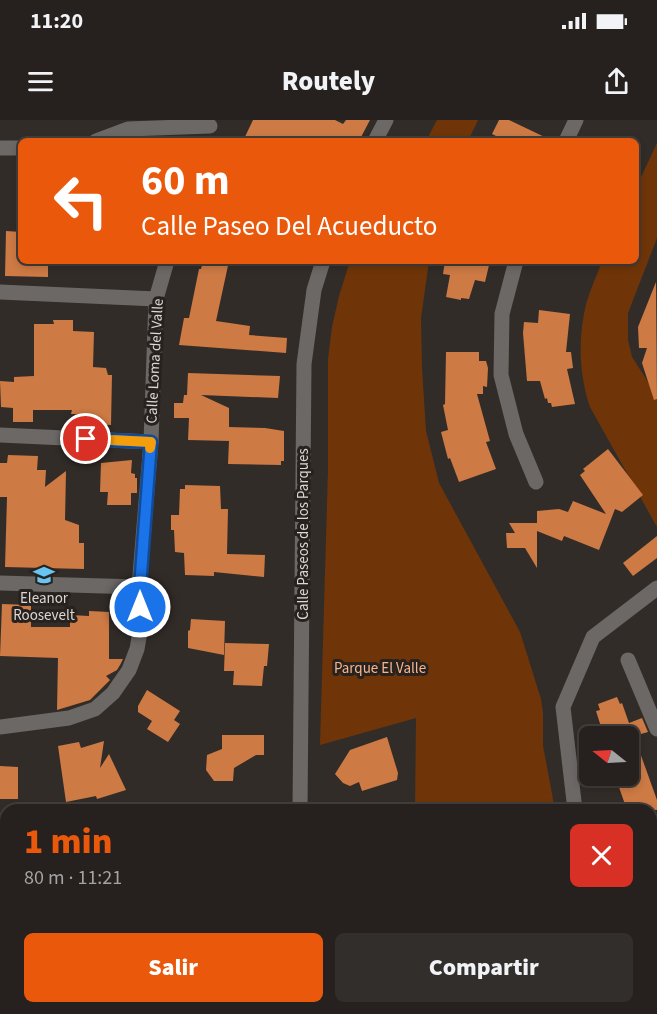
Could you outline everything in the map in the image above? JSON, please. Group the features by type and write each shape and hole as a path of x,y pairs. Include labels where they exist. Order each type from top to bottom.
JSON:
{"street":[{"path":"377,138 386,120"},
{"path":"567,138 576,120"},
{"path":"104,138 128,129 212,123"},
{"path":"204,138 212,123"},
{"path":"0,148 18,148"},
{"name":"Calle Loma del Valle","path":"0,727 69,718 95,709 113,693 129,670 137,649 141,626 140,587 151,442 156,298 166,264"},
{"name":"Calle Paseos de los Parques","path":"300,804 304,364 314,290 322,264"},
{"path":"515,264 502,314 501,375 516,434 536,482"},
{"path":"0,292 156,298"},
{"path":"0,435 151,442"},
{"path":"0,583 140,587"},
{"path":"574,804 563,707 593,637 657,588"},
{"path":"628,660 657,729"}],"green space":[{"path":"437,120 478,120 469,138 428,138"},
{"path":"657,143 657,238 628,313 628,340 632,357 657,396 657,527 590,407 582,373 582,326 585,307 601,264 639,264 639,182"},
{"name":"Parque El Valle","path":"349,264 429,264 421,318 426,431 439,483 520,632 541,699 543,746 554,804 415,804 416,718 320,745 328,470 328,359 339,296"}],"building":[{"path":"253,120 335,120 343,124 346,120 370,120 361,138 244,138"},
{"path":"499,120 509,120 547,138 500,138 492,134"},
{"path":"6,231 18,232 18,264 48,264 48,277 5,276"},
{"path":"202,264 228,264 216,321 250,326 249,335 287,338 286,353 179,345 184,318 189,318 199,269"},
{"path":"445,264 489,264 485,282 475,280 469,299 446,297 450,275 443,274"},
{"path":"656,282 657,399 654,400 642,363 647,348 639,348 638,327"},
{"path":"539,310 570,314 566,352 571,352 573,368 567,369 575,404 552,407 547,398 545,399 540,381 527,381 524,322 538,323"},
{"path":"53,320 73,320 73,331 94,332 93,367 106,368 108,375 112,375 111,425 91,424 92,414 71,414 72,410 33,410 33,422 13,422 13,408 1,407 0,381 14,382 14,377 34,376 34,324 54,324"},
{"path":"446,352 479,352 479,361 486,361 488,368 487,387 483,386 483,394 477,394 490,441 486,442 496,469 459,482 450,458 448,459 441,432 448,430 443,405 445,404"},
{"path":"188,373 280,376 278,398 201,395 229,408 229,427 284,431 284,461 281,461 281,465 228,464 229,441 188,440 189,418 174,418 174,403 183,403 184,395 187,395"},
{"path":"608,449 643,495 622,512 615,509 599,550 564,536 562,541 537,531 537,511 559,509 568,512 573,501 606,514 580,475 585,471 583,469"},
{"path":"8,455 38,456 37,470 46,470 45,487 66,471 65,520 79,525 79,543 84,543 84,569 5,567 7,497 0,497 0,463 7,463"},
{"path":"132,460 131,473 137,478 137,493 131,493 131,505 107,505 108,492 100,492 101,463"},
{"path":"185,485 220,486 221,509 228,509 227,554 265,555 264,577 214,572 214,576 185,575 184,553 175,552 171,515 179,515 180,489 185,489"},
{"path":"509,523 537,523 537,568 525,548 507,548 506,533 515,533"},
{"path":"657,536 657,558 633,576 623,563"},
{"path":"2,604 31,605 31,627 70,627 70,615 89,616 89,611 109,612 109,659 123,659 117,670 106,676 110,680 90,700 57,710 58,658 0,656"},
{"path":"191,619 225,621 224,655 188,648"},
{"path":"225,643 269,644 262,686 233,685 234,671 224,671"},
{"path":"147,690 180,711 174,720 180,724 168,742 147,729 152,721 138,712 138,706"},
{"path":"617,697 620,704 622,703 629,723 642,718 648,732 639,735 639,726 601,726 596,711 600,710 598,704"},
{"path":"222,735 264,735 264,755 256,755 234,768 233,781 214,781 206,770 207,755 222,749"},
{"path":"387,737 398,773 397,780 362,791 359,782 350,786 343,783 335,774 350,750"},
{"path":"104,741 100,768 109,754 126,790 97,799 96,796 66,802 58,746 79,742 81,748"},
{"path":"639,750 657,800 657,804 625,804 619,786 639,786"},
{"path":"0,766 18,767 18,799 0,799"}],"slow traffic":[{"path":"111,440 151,442 150,448"}],"place":[{"name":"Eleanor Roosevelt","path":"44,575"}],"route":[{"path":"86,439 151,442 140,607"}]}
